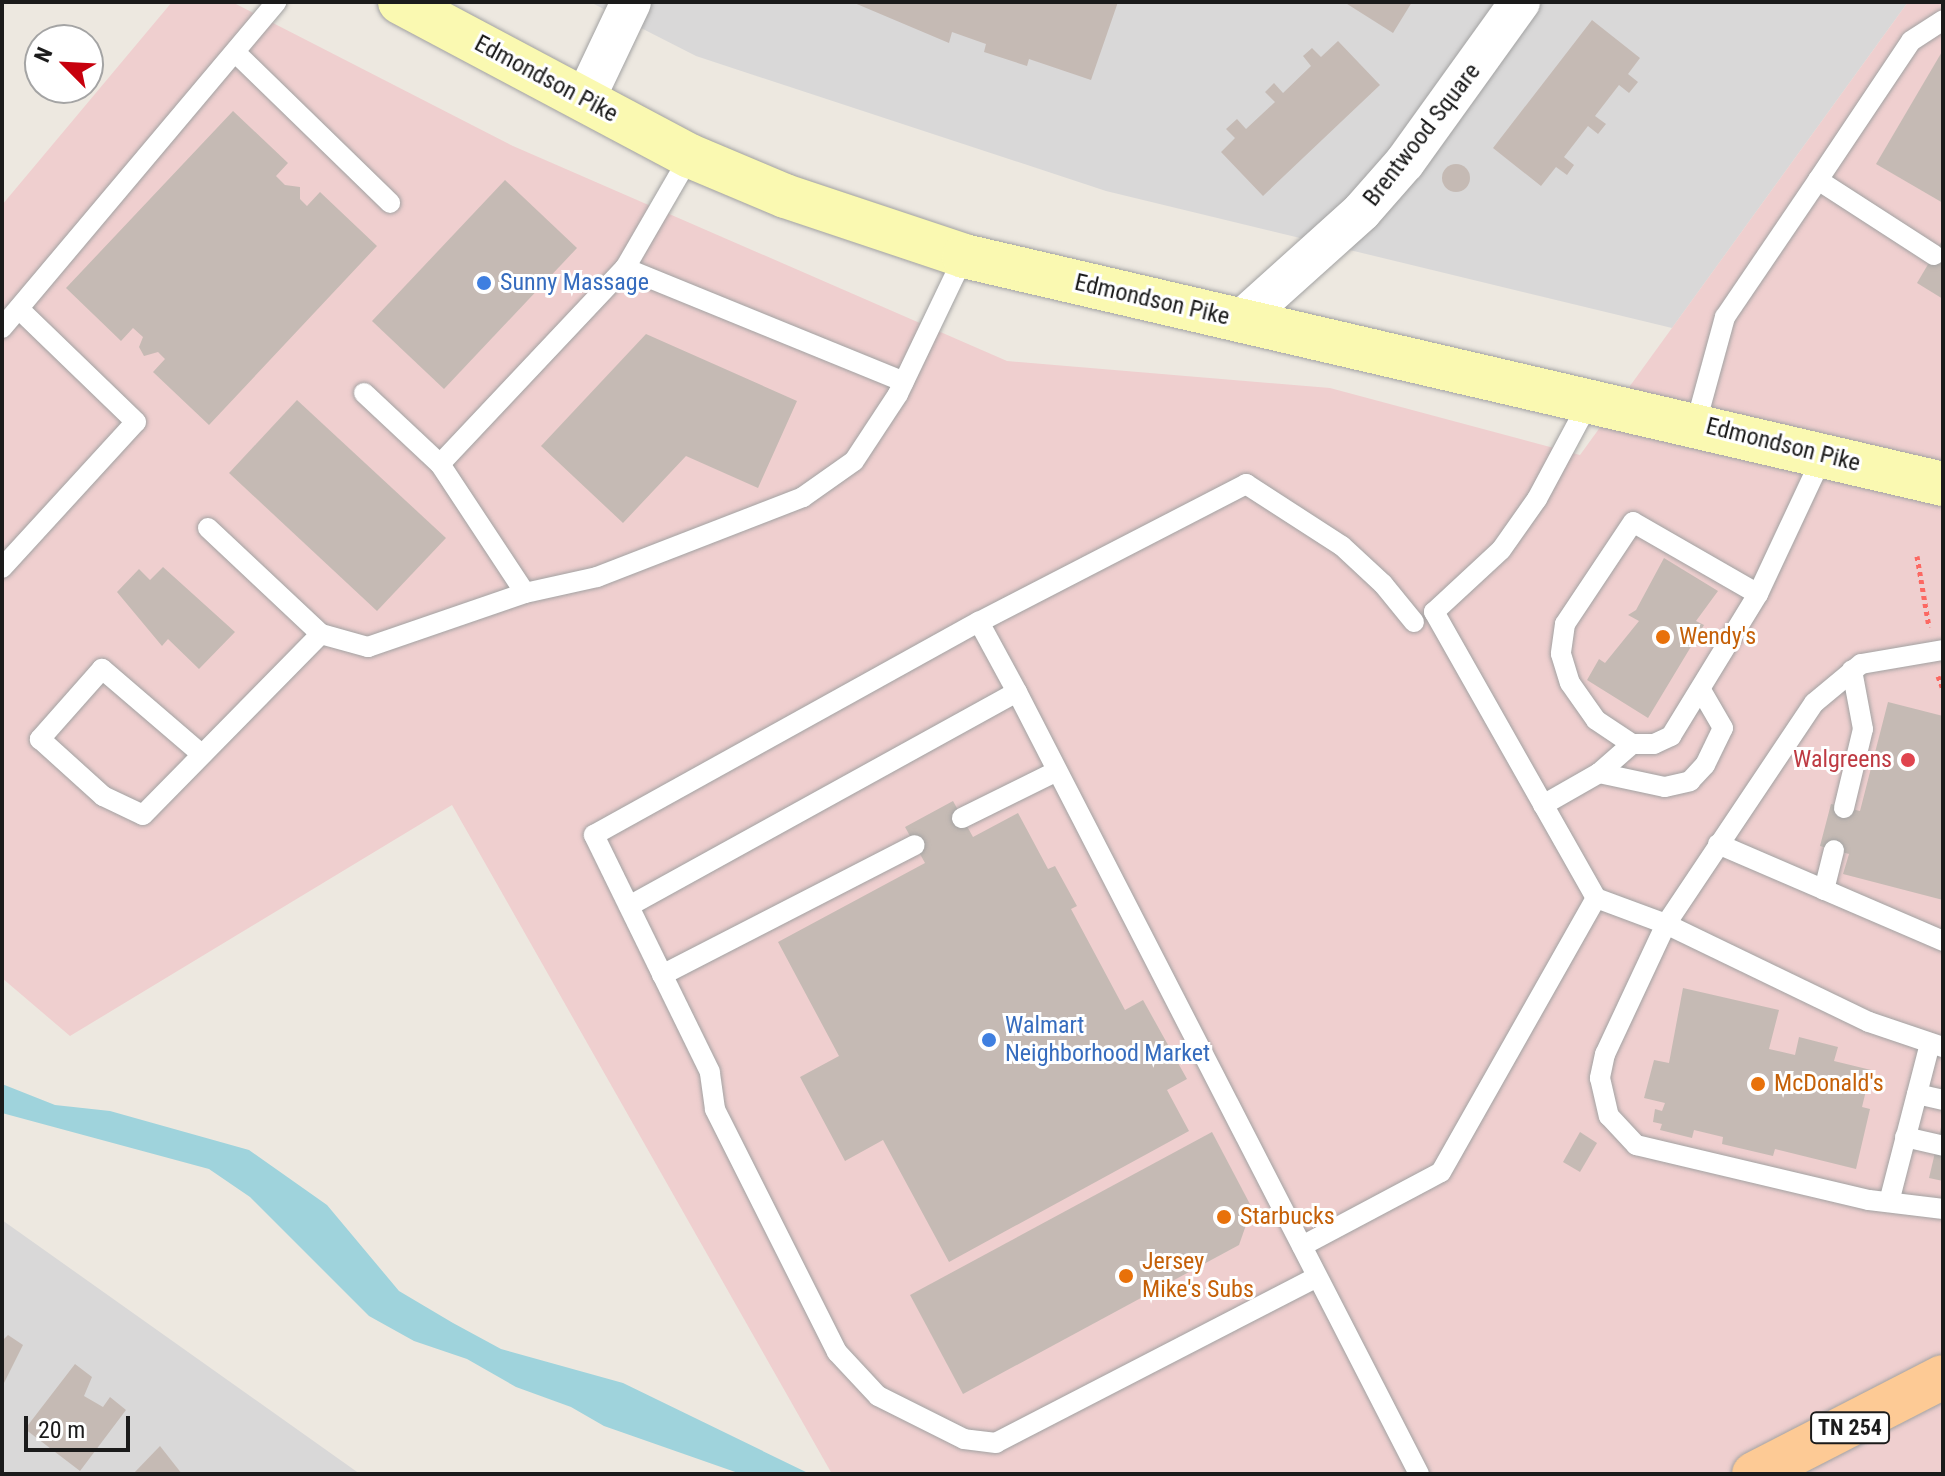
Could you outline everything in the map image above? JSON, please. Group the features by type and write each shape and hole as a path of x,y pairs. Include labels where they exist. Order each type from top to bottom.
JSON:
{"main road":[{"name":"Edmondson Pike","path":"400,2 690,156 785,196 964,256 1696,423 1943,484"},
{"name":"TN 254","path":"1754,1474 1943,1377"}],"street":[{"path":"585,99 631,2"},
{"name":"Brentwood Square","path":"1240,321 1362,211 1405,162 1520,2"}],"lane":[{"path":"2,328 277,2"},
{"path":"1696,423 1725,317 1911,41 1943,20"},
{"path":"236,53 390,203"},
{"path":"440,464 625,268 690,156"},
{"path":"1818,180 1934,255"},
{"path":"208,528 321,634 368,647 525,593 597,577 803,497 854,461 904,382 964,256"},
{"path":"625,268 904,382"},
{"path":"2,568 136,422 19,309"},
{"path":"364,393 440,464 525,593"},
{"path":"1590,399 1537,499 1501,550 1434,612 1596,898 1666,924 1869,1022 1936,1046 1917,1094 1889,1202"},
{"path":"1758,594 1633,522 1560,639 1570,683 1582,705 1632,744 1654,744 1671,736 1758,594 1823,455"},
{"path":"1317,1277 996,1443 981,1444 939,1428 878,1396 846,1367 715,1109 710,1072 594,835 979,622 1246,484 1348,552 1414,622"},
{"path":"979,622 1419,1474"},
{"path":"199,752 102,669 40,739 103,796 143,815 199,752 321,634"},
{"path":"1943,650 1870,661 1852,670 1814,703 1666,924 1605,1054 1600,1078 1601,1097 1620,1135 1636,1145 1889,1202 1943,1209"},
{"path":"1844,808 1863,729 1852,670"},
{"path":"1599,773 1665,787 1690,781 1723,728 1701,690"},
{"path":"629,906 1017,692"},
{"path":"1543,805 1599,773 1632,744"},
{"path":"962,818 1057,771"},
{"path":"1718,844 1943,941"},
{"path":"662,975 915,845"},
{"path":"1824,890 1834,850"},
{"path":"1302,1246 1441,1172 1596,898"},
{"path":"1917,1094 1943,1100"},
{"path":"1905,1137 1943,1146"}],"shaded area":[{"path":"172,2 232,2 513,146 1007,361 1330,388 1580,455 1908,2 1943,2 1943,1474 832,1474 452,805 70,1036 2,978 2,205 87,104 104,104 104,83"},
{"path":"590,2 1908,2 1672,328 1106,191 696,56"},
{"path":"2,1220 360,1474 2,1474"}],"water":[{"path":"2,1084 55,1105 110,1111 249,1150 327,1205 399,1291 453,1323 501,1349 623,1383 810,1474 741,1474 604,1426 571,1407 516,1387 467,1359 414,1341 369,1316 250,1197 209,1169 2,1113"}],"building":[{"path":"852,2 1118,2 1091,80 1029,59 1027,66 984,52 986,44 952,32 949,43"},
{"path":"1344,2 1412,2 1393,33"},
{"path":"1592,20 1640,58 1628,74 1638,82 1629,93 1619,85 1595,116 1606,124 1598,134 1588,126 1564,157 1574,165 1567,175 1556,167 1541,186 1493,148"},
{"path":"1338,41 1380,85 1263,196 1221,152 1235,138 1226,129 1237,119 1246,129 1275,102 1265,92 1274,83 1283,93 1311,66 1303,56 1312,48 1321,57"},
{"path":"1943,50 1943,203 1876,164"},
{"path":"233,111 288,163 276,176 285,185 300,187 300,199 307,206 320,192 377,246 209,425 153,372 165,359 158,352 144,356 139,347 143,337 133,328 121,341 66,288"},
{"path":"1456,164 1466,168 1470,178 1466,188 1456,192 1446,188 1442,178 1446,168"},
{"path":"505,180 577,248 444,389 372,321"},
{"path":"1943,239 1943,299 1917,283"},
{"path":"646,334 797,401 758,488 686,456 623,523 541,446"},
{"path":"297,400 446,538 377,611 229,473"},
{"name":"Wendy's","path":"1664,558 1718,591 1696,621 1704,625 1648,718 1587,680 1599,659 1605,663 1639,621 1628,615 1636,610"},
{"path":"163,567 235,632 199,669 168,639 162,646 117,592 139,569 150,580"},
{"name":"Walgreens","path":"1888,702 1943,716 1943,900 1843,874 1849,854 1820,846 1831,804 1860,811"},
{"path":"953,801 973,837 1018,813 1048,869 1055,866 1077,906 1071,909 1125,1010 1143,1000 1187,1079 1167,1090 1189,1131 949,1262 883,1140 845,1161 800,1077 839,1056 778,942 925,863 905,827"},
{"name":"McDonald's","path":"1683,988 1779,1010 1769,1049 1795,1055 1799,1037 1838,1047 1834,1061 1871,1070 1862,1107 1870,1109 1856,1169 1775,1149 1773,1156 1722,1144 1723,1137 1694,1130 1692,1138 1660,1130 1662,1124 1653,1122 1655,1109 1662,1111 1665,1103 1644,1098 1654,1060 1669,1063"},
{"path":"1943,1123 1943,1181 1929,1178"},
{"path":"1212,1132 1252,1208 1239,1245 963,1394 910,1295"},
{"path":"1580,1132 1597,1143 1580,1172 1563,1162"},
{"path":"8,1335 23,1345 2,1387 2,1341"},
{"path":"75,1364 92,1377 84,1396 103,1407 110,1397 126,1410 80,1471 25,1429"},
{"path":"160,1446 182,1474 133,1474"}],"place":[{"name":"Sunny Massage","path":"484,283"},
{"name":"Wendy's","path":"1663,637"},
{"name":"Walgreens","path":"1908,760"},
{"name":"Walmart Neighborhood Market","path":"989,1040"},
{"name":"McDonald's","path":"1758,1084"},
{"name":"Starbucks","path":"1224,1217"},
{"name":"Jersey Mike's Subs","path":"1126,1276"}]}
